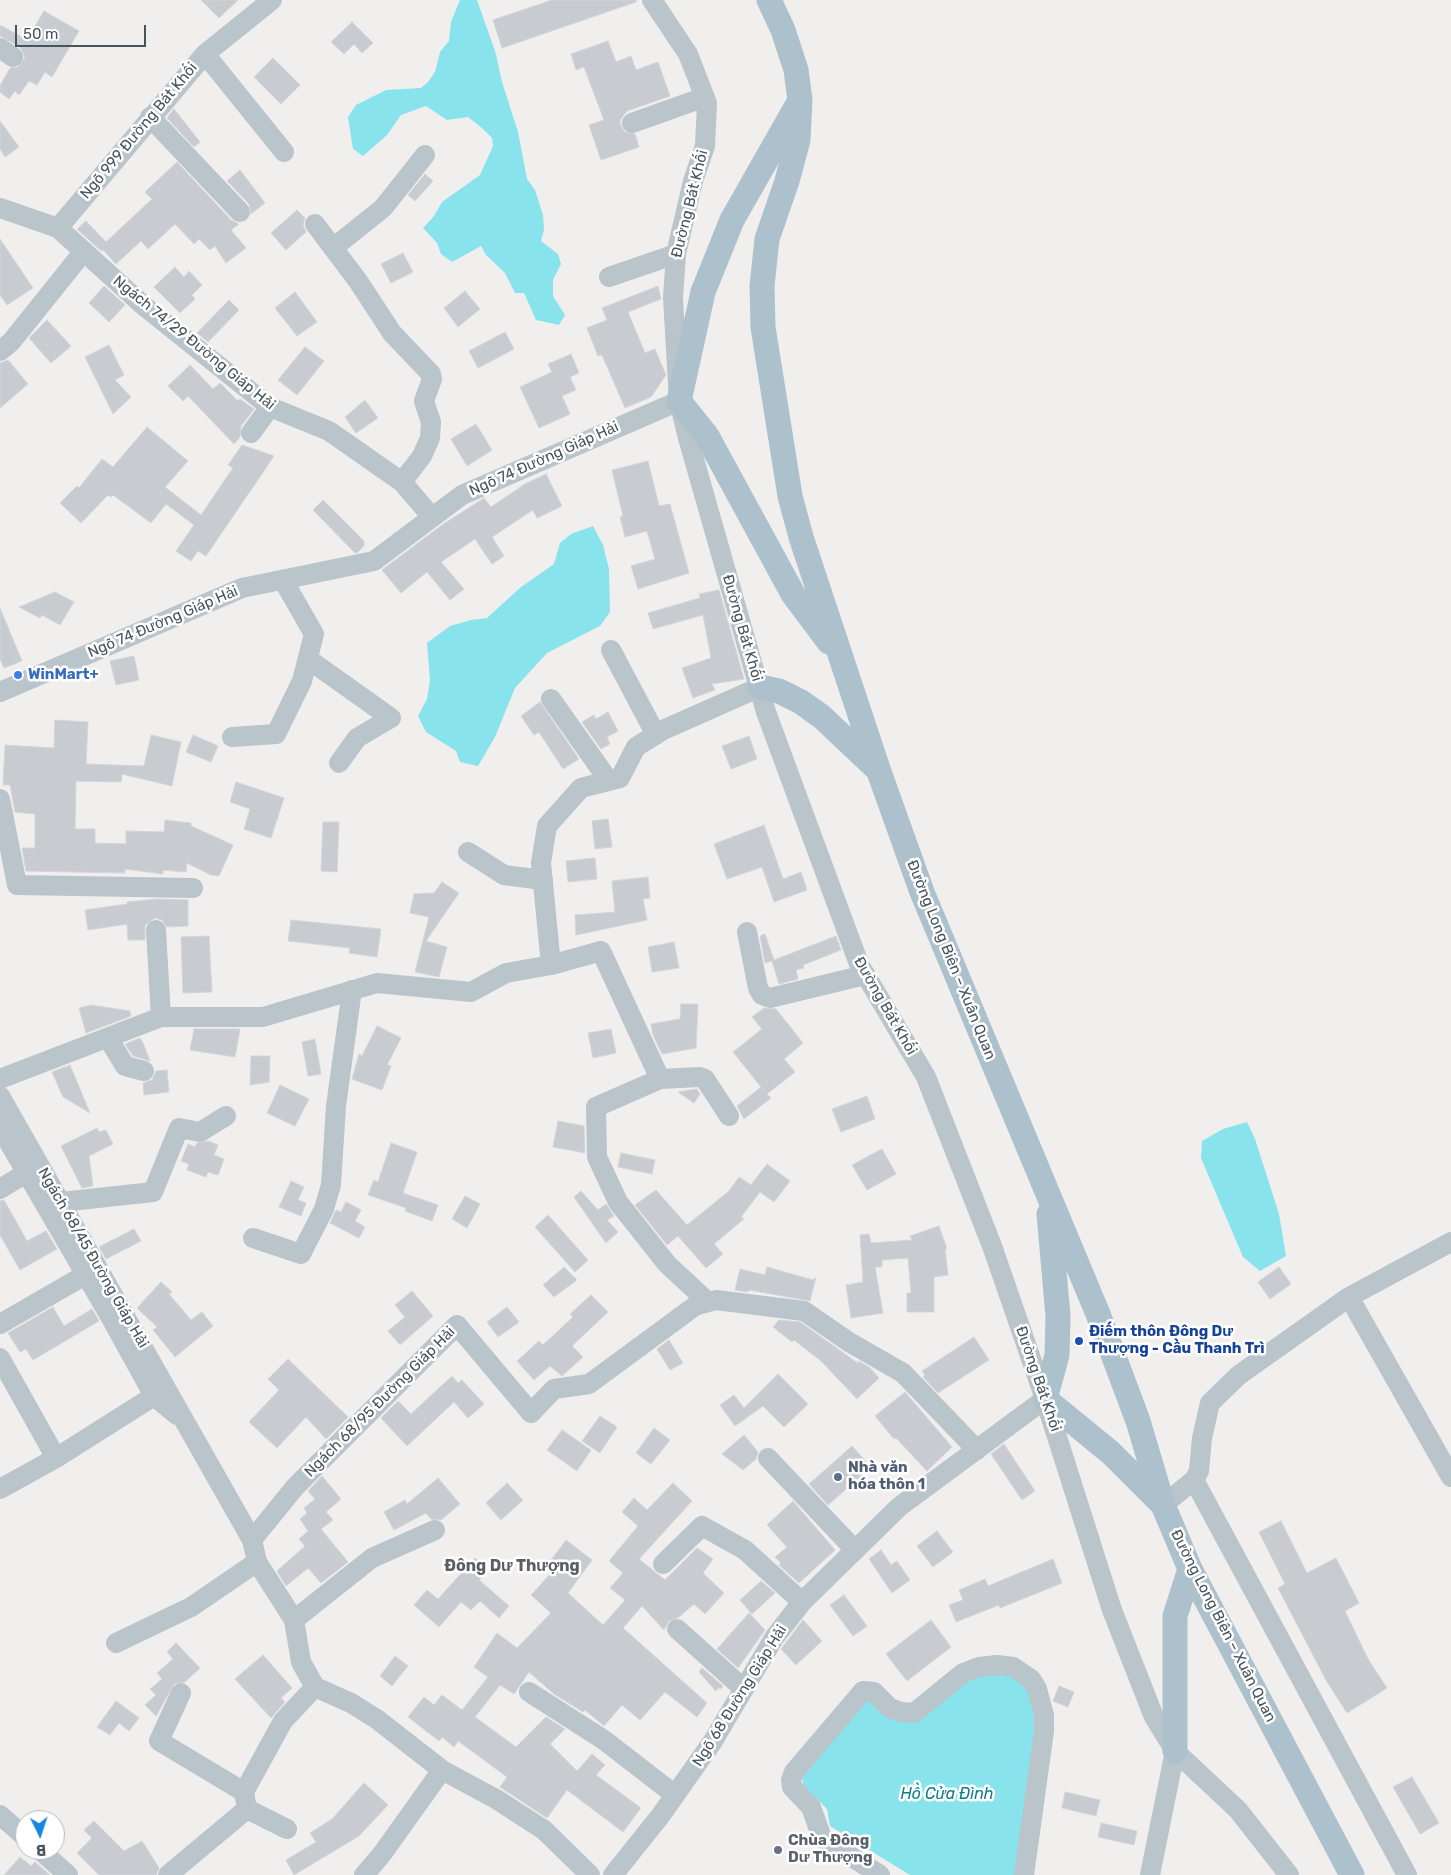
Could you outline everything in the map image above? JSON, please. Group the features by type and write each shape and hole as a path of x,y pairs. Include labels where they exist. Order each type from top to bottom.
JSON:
{"main road":[{"name":"Đường Long Biên – Xuân Quan","path":"768,0 783,30 796,70 800,100 798,140 788,180 768,239 762,286 763,327 790,496 801,537 878,769 922,892 1098,1314 1138,1421 1163,1505 1190,1569 1352,1875"},
{"path":"800,100 732,220 703,292 679,401 707,436 792,594 841,658"},
{"path":"760,687 779,691 801,702 822,717 878,769"},
{"path":"1046,1186 1058,1316 1056,1355 1045,1399 1111,1453 1163,1505"},
{"path":"1175,1751 1175,1616 1190,1569"}],"street":[{"name":"Ngõ 999 Đường Bát Khối","path":"58,228 205,54 272,0"},
{"name":"Đường Bát Khối","path":"652,0 688,54 707,103 705,146 693,181 676,254 673,298 679,401 766,712 848,936 866,976 926,1077 992,1246 1045,1399 1112,1610 1154,1717 1175,1751 1238,1810 1289,1875"},
{"path":"205,54 284,152"},
{"path":"632,123 705,96"},
{"path":"150,117 240,212"},
{"path":"333,248 383,208 425,155"},
{"path":"0,208 58,228"},
{"path":"315,224 392,333 431,374 432,379 424,401 431,422 430,438 422,456 402,482"},
{"name":"Ngách 74/29 Đường Giáp Hải","path":"58,228 144,306 270,407 329,431 402,482 432,517"},
{"path":"0,351 11,342 84,251"},
{"path":"610,278 676,254"},
{"name":"Ngõ 74 Đường Giáp Hải","path":"0,692 242,588 374,561 462,495 679,401"},
{"path":"251,433 270,407"},
{"path":"232,737 276,734 302,681 314,634 283,580"},
{"path":"612,650 656,735"},
{"path":"308,659 391,718 357,738 339,763"},
{"path":"551,965 542,863 547,826 581,788 620,778 636,747 656,735 760,687"},
{"path":"551,699 608,781"},
{"path":"0,799 17,885 193,888"},
{"path":"468,852 504,875 543,880"},
{"path":"156,930 161,1017"},
{"path":"747,932 758,988 762,995 770,998 866,976"},
{"path":"0,1079 161,1017 264,1017 377,983 471,992 506,973 551,965 601,951 660,1079"},
{"path":"253,1238 301,1254 324,1209 331,1184 336,1106 352,990"},
{"path":"108,1038 125,1066 144,1071"},
{"path":"708,1302 667,1264 618,1202 597,1157 596,1107 660,1079 700,1077 705,1078 729,1116"},
{"name":"Ngách 68/45 Đường Giáp Hải","path":"0,1096 252,1540 257,1562 294,1620 301,1662 315,1687"},
{"path":"61,1202 152,1192 179,1128 200,1132 226,1116"},
{"name":"Ngách 68/45 Đường Giáp Hải","path":"0,1127 154,1396 185,1421"},
{"path":"0,1189 26,1173"},
{"path":"1163,1505 1194,1480 1199,1471 1202,1438 1210,1403 1239,1375 1350,1297 1451,1242"},
{"path":"0,1324 85,1275"},
{"path":"1350,1297 1451,1478"},
{"name":"Ngách 68/95 Đường Giáp Hải","path":"252,1540 295,1487 458,1325 531,1413 554,1389 589,1384 695,1306 716,1300 804,1311 849,1342 903,1373 977,1450"},
{"path":"0,1358 56,1458"},
{"path":"0,1489 56,1458 154,1396"},
{"name":"Ngõ 68 Đường Giáp Hải","path":"613,1875 714,1741 774,1638 802,1602 899,1507 1045,1399"},
{"path":"768,1458 855,1550"},
{"path":"1194,1480 1408,1875"},
{"path":"663,1564 702,1526 745,1550 802,1602"},
{"path":"294,1620 372,1558 435,1530"},
{"path":"116,1642 191,1607 257,1562"},
{"path":"677,1629 744,1689"},
{"path":"880,1875 822,1838 811,1807 792,1787 791,1780 794,1772 863,1691 874,1692 890,1708 901,1712 914,1713 924,1707 948,1683 963,1673 979,1667 997,1665 1013,1667 1031,1679 1037,1690 1044,1715 1044,1731 1024,1875"},
{"path":"168,1875 245,1800 283,1721 315,1687 351,1703 378,1720 442,1770 496,1799 544,1830 590,1875"},
{"path":"181,1692 159,1741 287,1829"},
{"path":"529,1692 604,1740 675,1795"},
{"path":"1150,1875 1175,1751"},
{"path":"364,1875 382,1854 442,1770"},
{"path":"0,1815 15,1828"},
{"path":"1251,1828 1269,1875"},
{"path":"51,1860 68,1875"}],"water":[{"path":"460,0 477,0 496,54 502,82 518,132 527,179 535,190 543,215 544,230 541,241 558,254 561,264 553,280 553,296 565,315 559,325 536,320 524,293 515,293 505,273 486,255 481,246 452,262 441,254 437,243 423,228 434,216 442,202 480,175 493,146 492,138 482,128 468,117 447,120 426,106 401,115 387,135 363,156 353,149 348,117 356,105 386,90 421,88 428,82 435,72 440,52 449,41 451,22"},
{"path":"593,526 603,545 609,569 610,612 600,626 547,653 515,688 495,737 478,766 460,762 456,751 426,732 418,716 427,699 430,680 427,643 450,626 487,618 521,587 554,564 560,543 571,534"},
{"path":"1247,1122 1255,1139 1279,1214 1286,1256 1260,1271 1243,1257 1201,1158 1202,1141 1223,1129"},
{"name":"Hồ Cửa Đình","path":"1008,1671 1028,1688 1038,1719 1017,1875 910,1875 830,1826 827,1809 803,1785 802,1773 859,1703 872,1700 889,1716 973,1675"}],"building":[{"path":"201,0 238,0 219,18"},
{"path":"552,0 636,0 636,2 502,48 493,20"},
{"path":"44,11 79,31 52,77 45,72 37,85 29,81 19,95 15,91 9,99 0,92 0,86 10,68 18,67 25,57 20,47 0,36 0,25 27,40"},
{"path":"352,22 373,43 362,53 354,44 344,54 331,42"},
{"path":"608,41 616,62 631,56 636,70 658,62 670,96 627,111 620,120 621,126 625,132 635,134 639,147 601,160 589,125 604,120 584,67 576,70 571,54"},
{"path":"273,58 300,85 281,104 254,77"},
{"path":"174,109 200,142 194,147 167,118"},
{"path":"0,121 19,147 5,157 0,149"},
{"path":"177,162 231,220 239,224 231,230 246,248 226,263 215,246 210,250 199,239 194,244 175,224 148,249 141,241 116,264 103,250 101,251 77,229 86,221 106,242 152,199 145,192"},
{"path":"240,170 265,203 251,214 249,204 227,181"},
{"path":"425,174 433,181 415,201 408,195"},
{"path":"297,210 305,218 303,225 306,232 286,250 271,233"},
{"path":"0,239 33,288 7,305 0,295"},
{"path":"403,253 413,272 391,283 381,264"},
{"path":"175,267 184,277 189,271 202,285 192,295 195,299 180,313 154,287"},
{"path":"104,286 125,305 109,322 89,303"},
{"path":"658,286 661,299 628,312 645,353 655,349 666,375 651,397 625,408 602,355 598,356 587,328 607,320 602,308"},
{"path":"465,291 480,309 458,327 444,308"},
{"path":"295,292 317,322 297,336 275,308"},
{"path":"229,300 239,310 208,342 197,333"},
{"path":"47,320 71,346 51,363 29,338"},
{"path":"505,332 514,349 478,368 469,351"},
{"path":"109,345 124,375 115,380 131,397 113,414 85,357"},
{"path":"305,347 324,361 297,395 278,380"},
{"path":"571,354 579,373 570,377 576,390 562,396 570,414 539,428 520,387 552,372 548,364"},
{"path":"8,360 28,384 0,408 0,363"},
{"path":"190,365 213,389 220,383 238,401 240,399 254,409 241,426 240,437 234,444 188,396 183,401 168,386"},
{"path":"365,400 378,418 356,433 345,417"},
{"path":"476,424 492,450 467,466 451,439"},
{"path":"147,427 188,461 165,487 201,515 233,468 228,465 242,445 274,456 206,556 198,551 191,561 176,551 194,525 166,504 151,523 113,495 111,497 108,495 81,523 60,503 77,486 79,488 102,459 113,467"},
{"path":"648,461 659,506 670,504 689,573 638,589 631,566 655,559 647,531 625,537 620,517 623,516 612,470"},
{"path":"546,474 562,506 537,518 533,510 492,537 504,556 492,564 475,539 441,562 464,589 450,600 427,572 401,593 382,570 442,525 484,498 491,507 525,484"},
{"path":"323,500 364,541 364,546 358,552 355,553 313,510"},
{"path":"719,590 744,679 712,684 715,690 693,698 682,668 711,658 703,615 653,629 648,613 700,598 699,594"},
{"path":"55,592 74,602 60,625 42,615 40,618 19,607"},
{"path":"0,608 22,661 4,668 0,659"},
{"path":"134,656 139,680 116,685 110,661"},
{"path":"540,702 579,759 563,769 539,732 534,735 521,716"},
{"path":"608,712 618,731 607,737 610,744 601,749 582,722 594,715 596,719"},
{"path":"55,720 88,722 86,764 144,766 151,735 181,742 172,786 122,774 121,782 76,781 75,829 95,829 95,843 126,844 126,831 164,832 165,820 191,823 191,826 233,845 219,876 211,875 187,863 186,872 163,870 163,874 125,869 125,873 26,871 22,848 35,848 35,814 15,812 10,785 3,785 5,745 54,748"},
{"path":"193,735 218,746 211,762 186,752"},
{"path":"749,736 757,759 731,769 722,746"},
{"path":"236,782 284,798 271,838 244,829 250,809 230,802"},
{"path":"608,819 612,847 595,849 592,821"},
{"path":"323,822 339,822 337,872 321,871"},
{"path":"764,825 783,879 801,872 807,890 774,902 762,867 727,879 714,844"},
{"path":"595,858 597,879 568,882 566,861"},
{"path":"648,877 650,898 643,899 647,920 576,935 575,915 615,912 612,881"},
{"path":"442,882 459,893 426,941 447,947 439,977 415,972 429,917 410,913 414,894 434,893"},
{"path":"157,899 188,900 188,926 167,927 162,920 155,918 145,925 145,940 128,940 127,924 88,930 85,910 127,904 127,902"},
{"path":"291,920 381,929 377,957 349,953 350,948 288,941"},
{"path":"765,934 774,960 836,936 841,950 803,965 804,968 796,970 798,979 779,984 772,961 765,963 760,936"},
{"path":"209,936 212,992 183,993 181,937"},
{"path":"674,942 679,968 652,972 648,947"},
{"path":"681,1004 698,1004 696,1048 662,1054 653,1035 651,1024 680,1019"},
{"path":"91,1005 130,1011 131,1016 86,1033 79,1008"},
{"path":"764,1008 776,1009 803,1043 784,1059 795,1072 767,1094 771,1098 744,1119 737,1106 761,1087 733,1052 762,1029 752,1017"},
{"path":"377,1026 401,1038 387,1065 391,1066 382,1090 352,1079 359,1054 362,1056"},
{"path":"194,1029 240,1029 235,1057 190,1050"},
{"path":"611,1029 616,1053 593,1058 588,1033"},
{"path":"140,1038 150,1061 133,1056 125,1044"},
{"path":"315,1039 321,1074 308,1076 302,1042"},
{"path":"251,1056 270,1056 269,1082 250,1085"},
{"path":"70,1065 90,1113 63,1097 52,1072"},
{"path":"167,1070 169,1092 144,1095 143,1083 152,1080 156,1071"},
{"path":"280,1085 309,1099 295,1126 267,1113"},
{"path":"697,1089 700,1094 694,1103 678,1092"},
{"path":"867,1096 875,1119 841,1132 832,1109"},
{"path":"558,1121 584,1126 585,1153 553,1147"},
{"path":"97,1128 99,1132 106,1130 113,1144 89,1156 93,1186 82,1188 61,1146"},
{"path":"208,1141 218,1145 214,1155 224,1159 218,1175 208,1172 206,1177 187,1170 189,1164 181,1161 188,1144 195,1147 197,1143"},
{"path":"391,1143 417,1152 403,1193 438,1205 432,1221 405,1211 406,1208 368,1195 374,1180 378,1182"},
{"path":"882,1149 896,1174 867,1190 852,1165"},
{"path":"621,1153 655,1160 652,1174 618,1167"},
{"path":"767,1164 790,1181 774,1202 760,1192 741,1217 744,1219 714,1244 723,1254 706,1268 678,1236 667,1245 635,1205 656,1190 687,1225 729,1191 739,1177 751,1185"},
{"path":"291,1181 304,1187 298,1200 306,1203 301,1216 279,1207"},
{"path":"581,1191 598,1210 606,1204 614,1216 607,1220 618,1232 606,1243 574,1197"},
{"path":"465,1196 480,1204 467,1228 452,1219"},
{"path":"4,1200 27,1241 46,1231 57,1249 20,1270 0,1235 0,1201"},
{"path":"346,1202 361,1210 355,1221 365,1227 359,1238 330,1223 336,1210 341,1212"},
{"path":"548,1215 588,1260 575,1272 535,1227"},
{"path":"939,1226 947,1249 945,1249 948,1275 934,1277 934,1312 907,1312 907,1293 911,1293 908,1258 882,1260 882,1267 875,1267 883,1313 851,1318 846,1285 863,1282 860,1235 869,1234 871,1243 912,1240 910,1236"},
{"path":"134,1229 141,1241 106,1259 99,1247"},
{"path":"564,1267 577,1280 554,1297 543,1285"},
{"path":"767,1267 813,1280 816,1277 810,1301 749,1290 748,1292 735,1290 740,1269 765,1275"},
{"path":"1279,1267 1291,1284 1270,1299 1258,1282"},
{"path":"161,1282 172,1292 169,1294 191,1320 202,1312 213,1326 175,1357 153,1330 157,1327 137,1308"},
{"path":"412,1291 433,1316 400,1345 388,1331 405,1317 395,1305"},
{"path":"591,1295 608,1312 572,1346 583,1357 562,1376 550,1366 534,1380 517,1361 539,1341 543,1345 573,1317 570,1314"},
{"path":"53,1307 64,1326 92,1309 99,1321 33,1360 26,1349 20,1352 8,1333"},
{"path":"507,1307 519,1322 498,1337 487,1322"},
{"path":"779,1320 800,1322 859,1364 858,1361 869,1367 879,1378 857,1399 821,1361 794,1340 792,1342 773,1327"},
{"path":"974,1337 989,1360 938,1393 923,1377 925,1375 922,1371"},
{"path":"669,1340 683,1363 670,1370 657,1349"},
{"path":"288,1359 348,1417 326,1439 306,1417 277,1448 249,1422 279,1390 268,1379"},
{"path":"778,1374 808,1404 784,1427 763,1406 735,1426 720,1405 734,1395 744,1408"},
{"path":"452,1376 458,1383 462,1380 484,1404 468,1418 454,1402 407,1446 381,1418 398,1401 411,1414"},
{"path":"905,1392 952,1447 927,1471 896,1438 894,1439 875,1416"},
{"path":"600,1416 617,1427 600,1453 582,1441"},
{"path":"654,1428 670,1440 651,1464 636,1453"},
{"path":"562,1430 591,1450 577,1471 547,1450"},
{"path":"744,1435 758,1452 756,1459 743,1470 722,1454"},
{"path":"1004,1444 1035,1491 1022,1500 991,1454"},
{"name":"Nhà văn hóa thôn 1","path":"852,1446 871,1467 828,1505 809,1484"},
{"path":"322,1476 341,1499 326,1512 333,1520 321,1529 348,1562 321,1583 308,1568 286,1586 277,1571 305,1546 299,1539 308,1531 300,1519 307,1513 304,1508 315,1499 308,1491"},
{"path":"438,1478 460,1504 441,1520 431,1519 426,1513 394,1530 384,1512 405,1500 407,1504"},
{"path":"507,1483 523,1500 501,1520 486,1503"},
{"path":"673,1483 692,1501 639,1559 665,1580 697,1548 713,1559 703,1573 724,1593 705,1614 694,1604 679,1617 669,1621 664,1630 642,1606 623,1628 707,1703 697,1717 665,1692 640,1720 622,1705 604,1726 585,1710 583,1712 554,1694 529,1672 514,1694 500,1685 475,1717 516,1747 546,1717 565,1729 550,1744 577,1771 592,1754 605,1765 596,1775 641,1808 623,1832 567,1790 547,1818 500,1787 507,1777 458,1741 454,1747 442,1737 439,1741 408,1717 424,1697 434,1705 442,1695 462,1710 488,1677 474,1667 497,1633 517,1648 551,1613 531,1595 553,1571 546,1567 566,1540 592,1560 568,1593 603,1625 625,1600 610,1588 623,1573 609,1561 638,1526 622,1512 634,1498 647,1510"},
{"path":"793,1501 835,1550 799,1583 779,1565 781,1563 775,1557 787,1547 767,1525"},
{"path":"1281,1521 1307,1573 1336,1558 1359,1603 1345,1611 1368,1659 1387,1688 1347,1713 1327,1682 1278,1588 1285,1584 1259,1532"},
{"path":"937,1531 953,1552 933,1567 917,1546"},
{"path":"881,1550 891,1565 897,1561 910,1580 892,1593 869,1559"},
{"path":"475,1558 488,1570 479,1580 509,1606 499,1618 480,1601 471,1610 461,1602 439,1627 414,1605 427,1590 438,1599"},
{"path":"1053,1559 1062,1583 1000,1608 999,1605 956,1622 949,1605 963,1600 959,1590 985,1579 988,1586"},
{"path":"761,1581 775,1593 752,1614 740,1600"},
{"path":"844,1595 867,1626 853,1636 830,1605"},
{"path":"749,1613 765,1630 738,1668 717,1649"},
{"path":"803,1620 822,1641 796,1665 781,1649"},
{"path":"931,1620 951,1647 907,1681 886,1654"},
{"path":"176,1643 200,1668 185,1682 174,1684 156,1716 145,1705 156,1695 150,1689 162,1679 157,1673 173,1659 167,1652"},
{"path":"263,1655 292,1688 281,1698 285,1702 271,1718 235,1679"},
{"path":"395,1656 408,1666 392,1686 380,1676"},
{"path":"702,1668 723,1686 721,1689 718,1688 716,1691 699,1672"},
{"path":"1059,1686 1074,1692 1068,1707 1053,1701"},
{"path":"116,1701 139,1718 129,1731 119,1723 110,1735 97,1727"},
{"path":"1412,1777 1439,1823 1420,1834 1393,1787"},
{"path":"364,1783 388,1805 359,1836 294,1875 286,1860 316,1842 310,1833 332,1819"},
{"path":"1065,1792 1100,1800 1096,1816 1062,1808"},
{"path":"94,1821 124,1851 142,1841 159,1868 156,1875 99,1875 77,1853 92,1838 84,1830"},
{"path":"1101,1823 1137,1831 1134,1845 1098,1837"},
{"path":"17,1860 24,1860 31,1866 35,1862 50,1875 4,1875"}],"place":[{"name":"WinMart+","path":"18,675"},
{"name":"Điếm thôn Đông Dư Thượng - Cầu Thanh Trì","path":"1079,1341"},
{"name":"Nhà văn hóa thôn 1","path":"838,1477"},
{"name":"Chùa Đông Dư Thượng","path":"778,1850"}],"district":[{"name":"Đông Dư Thượng","path":"512,1566"}]}
